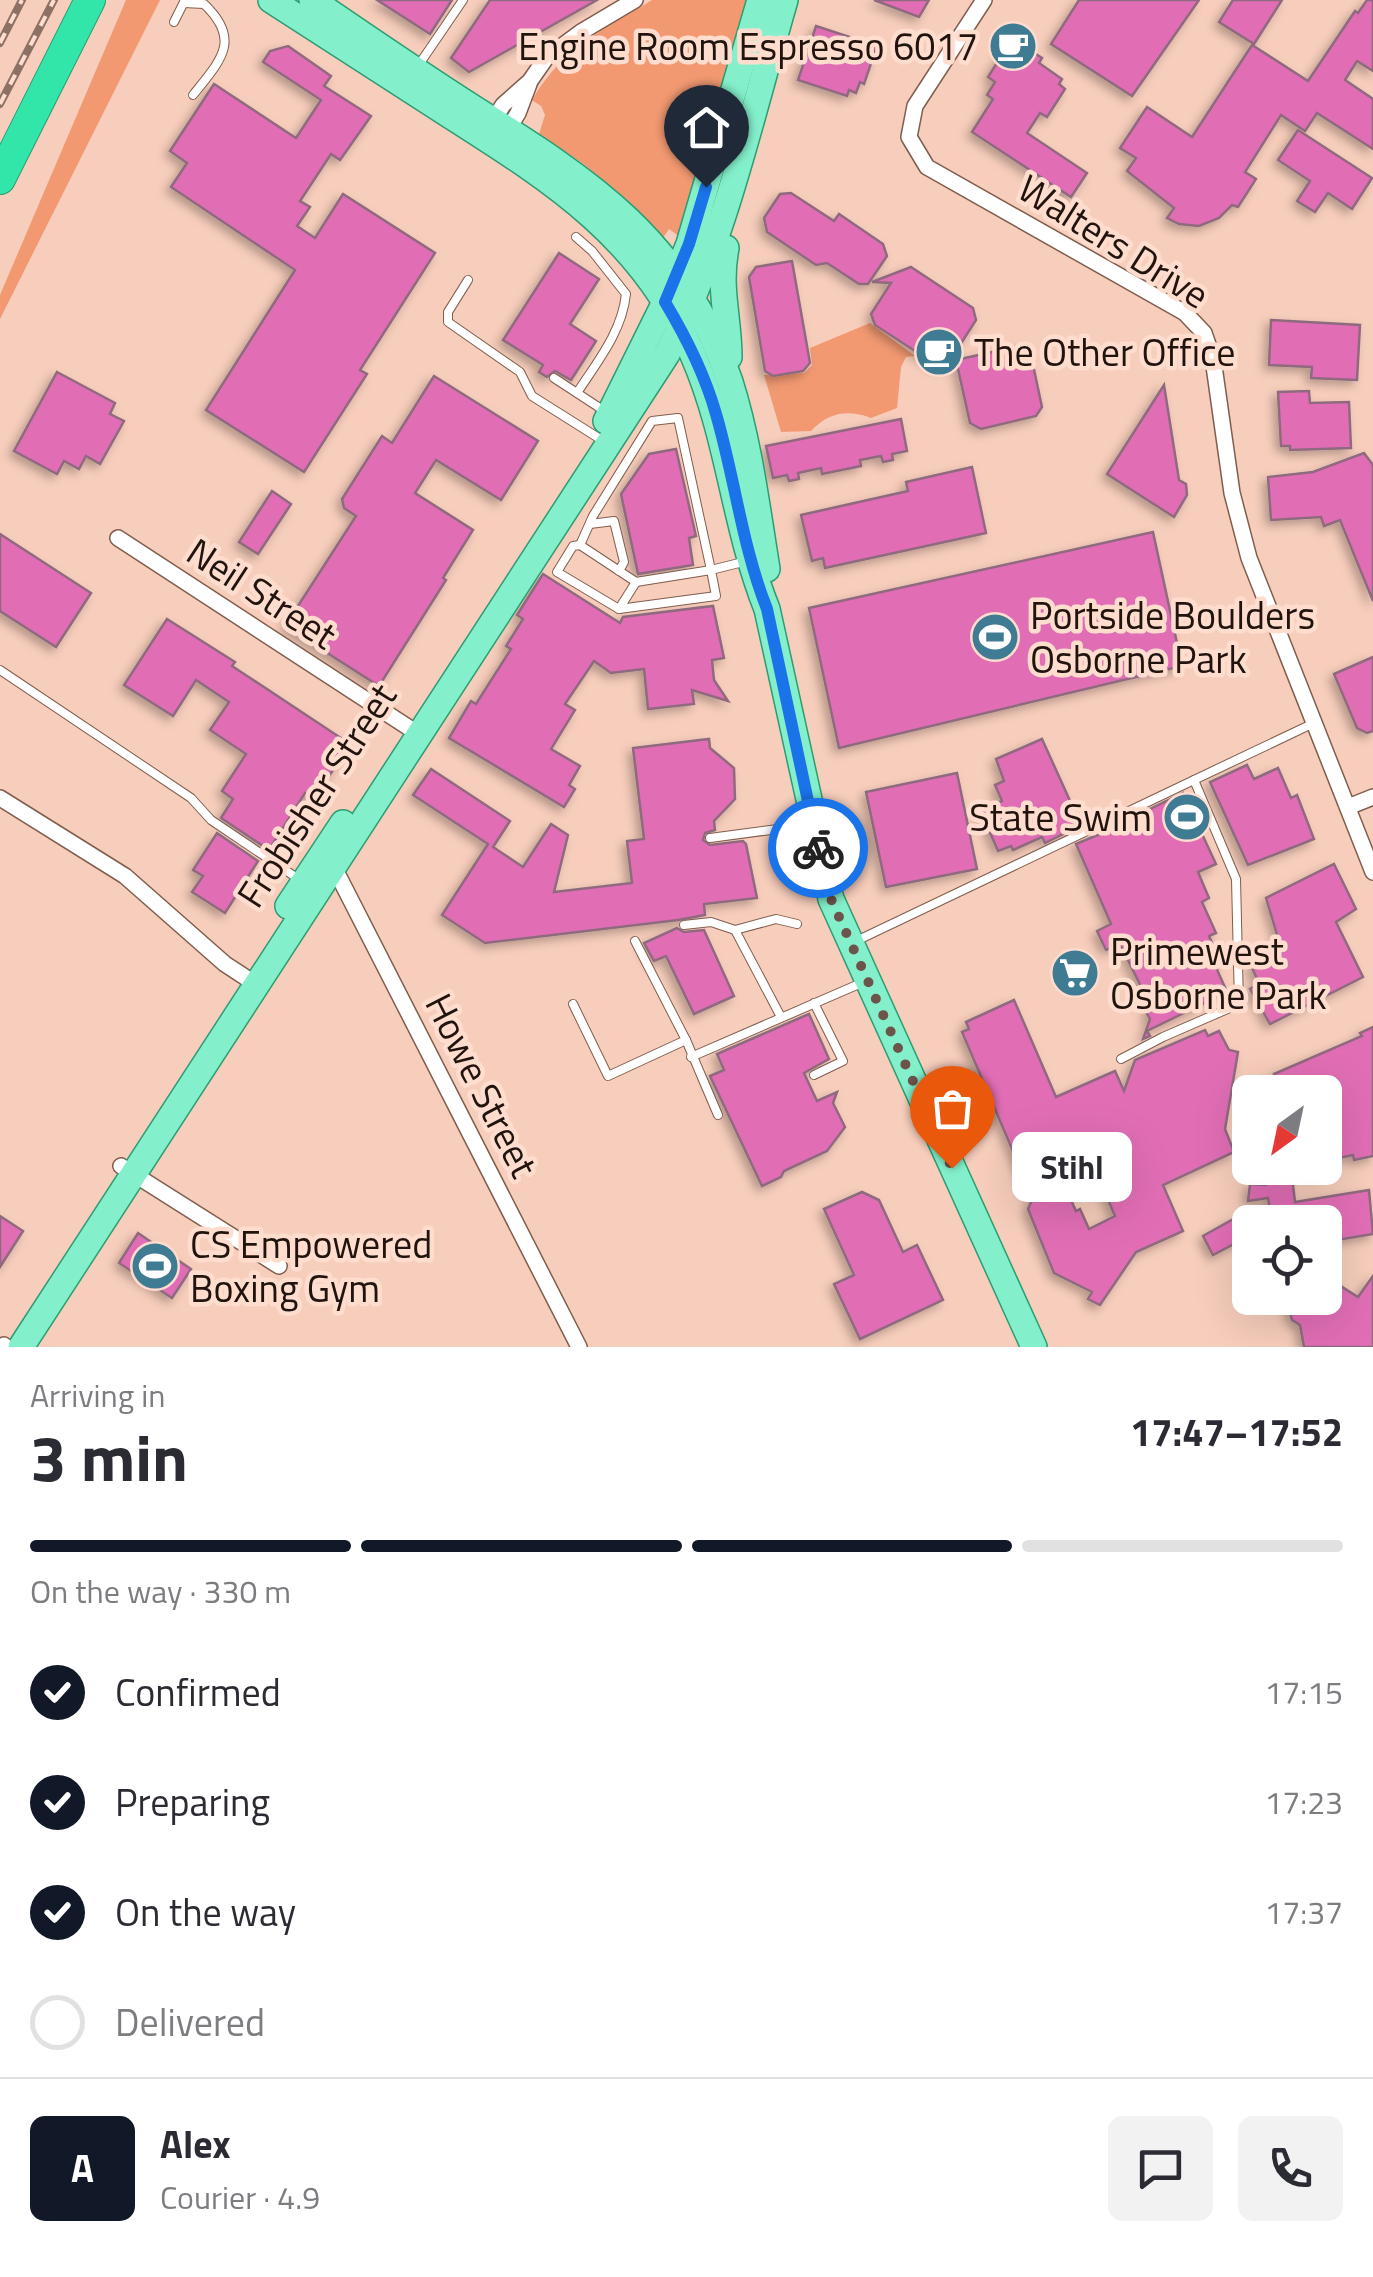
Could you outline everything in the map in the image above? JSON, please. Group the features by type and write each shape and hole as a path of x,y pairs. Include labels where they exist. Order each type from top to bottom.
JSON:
{"highway":[{"path":"0,178 90,0"}],"main road":[{"path":"271,0 496,132 550,154 606,197 662,256 693,302 721,391 745,446 767,570 767,609"},
{"path":"312,0 415,70 590,212 629,252 721,391"},
{"name":"Frobisher Street","path":"413,731 604,425 665,302 696,222 760,0"},
{"path":"785,0 725,213 729,233 722,266 722,308 729,346 721,391 749,560 767,609 831,899 1034,1347"},
{"name":"Frobisher Street","path":"8,1347 128,1170 318,871 559,522 645,389 693,302 725,213"},
{"path":"645,389 667,375 679,374 721,391"}],"street":[{"name":"Walters Drive","path":"984,0 915,106 910,137 927,167 1184,313 1204,333 1213,359 1232,494 1249,558 1373,872"},
{"path":"496,132 503,105 530,80 546,58 630,1"},
{"name":"Neil Street","path":"118,538 413,731"},
{"path":"1348,807 1373,797"},
{"path":"0,798 125,876 224,964 250,980"},
{"name":"Howe Street","path":"318,871 340,878 579,1347"},
{"path":"128,1170 279,1266"}],"lane":[{"path":"415,70 462,0"},
{"path":"174,22 184,1 204,2 219,18 225,32 225,50 194,95"},
{"path":"576,237 626,294 617,329 578,393"},
{"path":"468,280 448,312 448,322 520,372 532,396 604,425"},
{"path":"554,378 578,393 604,425"},
{"path":"678,418 716,596 619,609 557,572 573,546 582,542 652,421 678,418"},
{"path":"590,524 614,521 624,562 619,570"},
{"path":"559,522 636,582 749,560"},
{"path":"619,609 636,582"},
{"path":"0,670 191,798 211,820 318,871"},
{"path":"850,944 1316,722"},
{"path":"1121,1059 1239,1004 1236,880 1194,780"},
{"path":"710,838 812,824"},
{"path":"684,925 711,922 735,930 776,919 797,924"},
{"path":"735,930 781,1018"},
{"path":"636,942 686,1040 718,1116"},
{"path":"691,1057 867,981"},
{"path":"814,1003 843,1061 814,1075"},
{"path":"573,1004 608,1076 686,1040"}],"shaded area":[{"path":"126,0 160,0 0,319 0,295"},
{"path":"652,0 751,0 680,237 669,229 663,238 585,165 539,134 545,115 532,100 570,53"},
{"path":"870,323 915,356 906,357 901,367 897,408 871,418 838,414 811,431 781,432 764,375 804,373 812,365 810,348"}],"building":[{"path":"377,0 452,0 430,34"},
{"path":"490,0 597,0 469,72 451,58"},
{"path":"874,0 929,0 919,17"},
{"path":"1079,0 1199,0 1132,96 1051,44"},
{"path":"1233,0 1282,0 1254,44 1219,22"},
{"path":"1367,0 1373,0 1373,71 1357,61 1345,80 1373,99 1373,149 1317,113 1305,131 1281,115 1245,172 1256,179 1238,207 1232,205 1219,218 1199,226 1167,218 1174,208 1127,171 1136,158 1120,148 1147,107 1192,137 1252,45 1308,81 1355,11 1358,13"},
{"path":"816,26 877,46 864,84 860,82 856,93 849,90 847,96 798,80"},
{"path":"1012,39 1042,58 1039,63 1062,79 1059,84 1065,89 1047,117 1040,113 1027,133 1087,173 1071,197 972,132 993,99 987,95 995,82 988,77"},
{"path":"288,46 331,76 324,86 371,116 340,160 331,154 300,201 310,207 297,226 315,238 343,194 435,253 360,370 367,374 304,472 206,410 295,270 171,187 187,163 170,151 214,84 296,138 321,100 263,62 270,51"},
{"path":"1298,130 1372,178 1352,209 1328,193 1315,212 1297,201 1310,181 1278,160"},
{"path":"791,193 834,221 839,214 883,244 887,256 868,284 859,284 827,263 816,265 767,232 764,218 780,194"},
{"path":"559,253 599,279 570,324 596,341 571,380 555,371 547,377 539,372 543,365 503,340"},
{"path":"792,261 810,363 803,371 773,376 765,371 749,277 756,267"},
{"path":"911,267 973,308 976,320 948,364 938,366 875,325 871,314 891,283 872,282"},
{"path":"1271,320 1360,325 1357,380 1311,378 1312,367 1269,365"},
{"path":"1019,346 1030,351 1042,407 1036,416 981,429 970,423 956,360"},
{"path":"57,372 115,403 110,414 124,421 100,464 86,456 79,469 64,461 57,474 14,451"},
{"path":"434,376 538,441 501,500 436,460 415,493 473,530 379,686 285,626 356,516 344,508 342,499 382,436 392,443"},
{"path":"1164,385 1179,480 1186,484 1187,495 1174,517 1107,474"},
{"path":"1309,391 1310,403 1349,402 1351,448 1290,450 1290,446 1281,446 1278,392"},
{"path":"901,419 907,451 892,454 893,460 883,462 881,456 860,460 861,466 822,474 821,468 798,473 799,479 789,481 787,475 773,478 766,446"},
{"path":"676,449 696,536 689,538 693,565 638,574 621,494 649,454"},
{"path":"1364,453 1373,465 1373,601 1340,520 1324,526 1321,517 1271,520 1268,477 1313,472"},
{"path":"972,467 986,533 825,568 823,558 812,561 801,515 908,491 906,482"},
{"path":"272,491 291,504 258,554 239,542"},
{"name":"Portside Boulders Osborne Park","path":"1153,532 1182,666 839,748 809,608"},
{"path":"0,534 91,593 56,647 0,611"},
{"path":"543,574 620,623 623,617 713,606 724,658 712,660 714,680 728,701 692,690 694,704 648,709 644,669 611,673 594,661 565,704 575,710 551,749 580,766 569,785 575,789 564,807 449,738 471,701 476,704 511,649 506,646 523,619 517,615"},
{"path":"167,619 350,744 314,799 305,793 269,850 221,818 233,799 222,791 246,754 210,730 229,702 196,680 173,716 124,685"},
{"path":"1373,657 1373,731 1367,733 1357,728 1334,674"},
{"path":"709,739 710,748 734,768 735,799 714,821 715,830 705,833 703,840 710,845 743,841 746,844 757,898 704,904 705,915 678,920 485,943 442,915 488,844 413,795 431,769 510,821 493,847 523,867 551,824 568,835 554,892 632,883 627,841 644,839 633,748"},
{"path":"1042,739 1081,825 1045,843 1042,837 1013,850 1011,846 998,851 980,810 1002,801 995,785 1004,781 996,759"},
{"path":"1247,765 1254,779 1278,768 1291,798 1297,795 1314,839 1248,865 1210,782"},
{"path":"957,773 977,869 886,887 866,792"},
{"path":"1183,793 1216,864 1198,872 1209,898 1202,902 1216,933 1209,936 1221,963 1215,965 1227,992 1147,1031 1150,1036 1143,1039 1150,1019 1146,1012 1152,1009 1120,944 1106,950 1097,931 1111,924 1076,844 1141,817 1140,814"},
{"path":"217,833 258,861 225,913 192,892 203,876 193,870"},
{"path":"1334,864 1356,909 1336,922 1363,977 1270,1024 1250,989 1259,983 1251,966 1281,948 1266,898"},
{"path":"677,928 684,932 704,930 734,996 694,1014 666,956 654,961 644,943"},
{"path":"1014,1000 1056,1097 1115,1071 1124,1091 1135,1060 1205,1030 1208,1036 1219,1031 1229,1050 1238,1052 1225,1129 1232,1153 1163,1185 1183,1231 1136,1252 1100,1305 1088,1299 1092,1292 1054,1273 1028,1209 1033,1198 962,1032 969,1029 966,1022","holes":["1096,1172 1115,1216 1089,1229 1064,1185"]},
{"path":"809,1014 829,1059 804,1073 817,1101 837,1092 833,1103 845,1127 827,1151 762,1186 710,1076 724,1070 717,1054"},
{"path":"1373,1027 1373,1156 1354,1160 1353,1155 1342,1157 1342,1075 1274,1074 1362,1036 1360,1033"},
{"path":"1250,1185 1293,1185 1295,1202 1369,1190 1373,1234 1342,1239 1342,1205 1269,1205 1268,1198 1248,1201"},
{"path":"862,1192 879,1200 903,1252 917,1245 943,1300 860,1339 834,1284 854,1275 824,1209"},
{"path":"0,1216 23,1231 0,1267"},
{"path":"1232,1220 1232,1245 1213,1255 1203,1236"},
{"name":"CS Empowered Boxing Gym","path":"138,1233 191,1269 172,1298 119,1263"},
{"path":"1373,1276 1373,1347 1304,1347 1300,1325 1291,1315 1342,1315 1342,1287 1358,1297"}],"railway":[{"path":"0,43 22,0"},
{"path":"0,104 54,0"}],"way so far":[{"path":"818,848 831,899 952,1168"}],"place":[{"name":"Engine Room Espresso 6017","path":"1013,46"},
{"name":"The Other Office","path":"939,352"},
{"name":"Portside Boulders Osborne Park","path":"995,637"},
{"name":"State Swim","path":"1187,817"},
{"name":"Primewest Osborne Park","path":"1075,973"},
{"name":"Stihl","path":"952,1168"},
{"name":"CS Empowered Boxing Gym","path":"155,1266"}],"route":[{"path":"706,187 689,244 665,302 692,353 717,416 752,572 767,609 818,848"}]}
